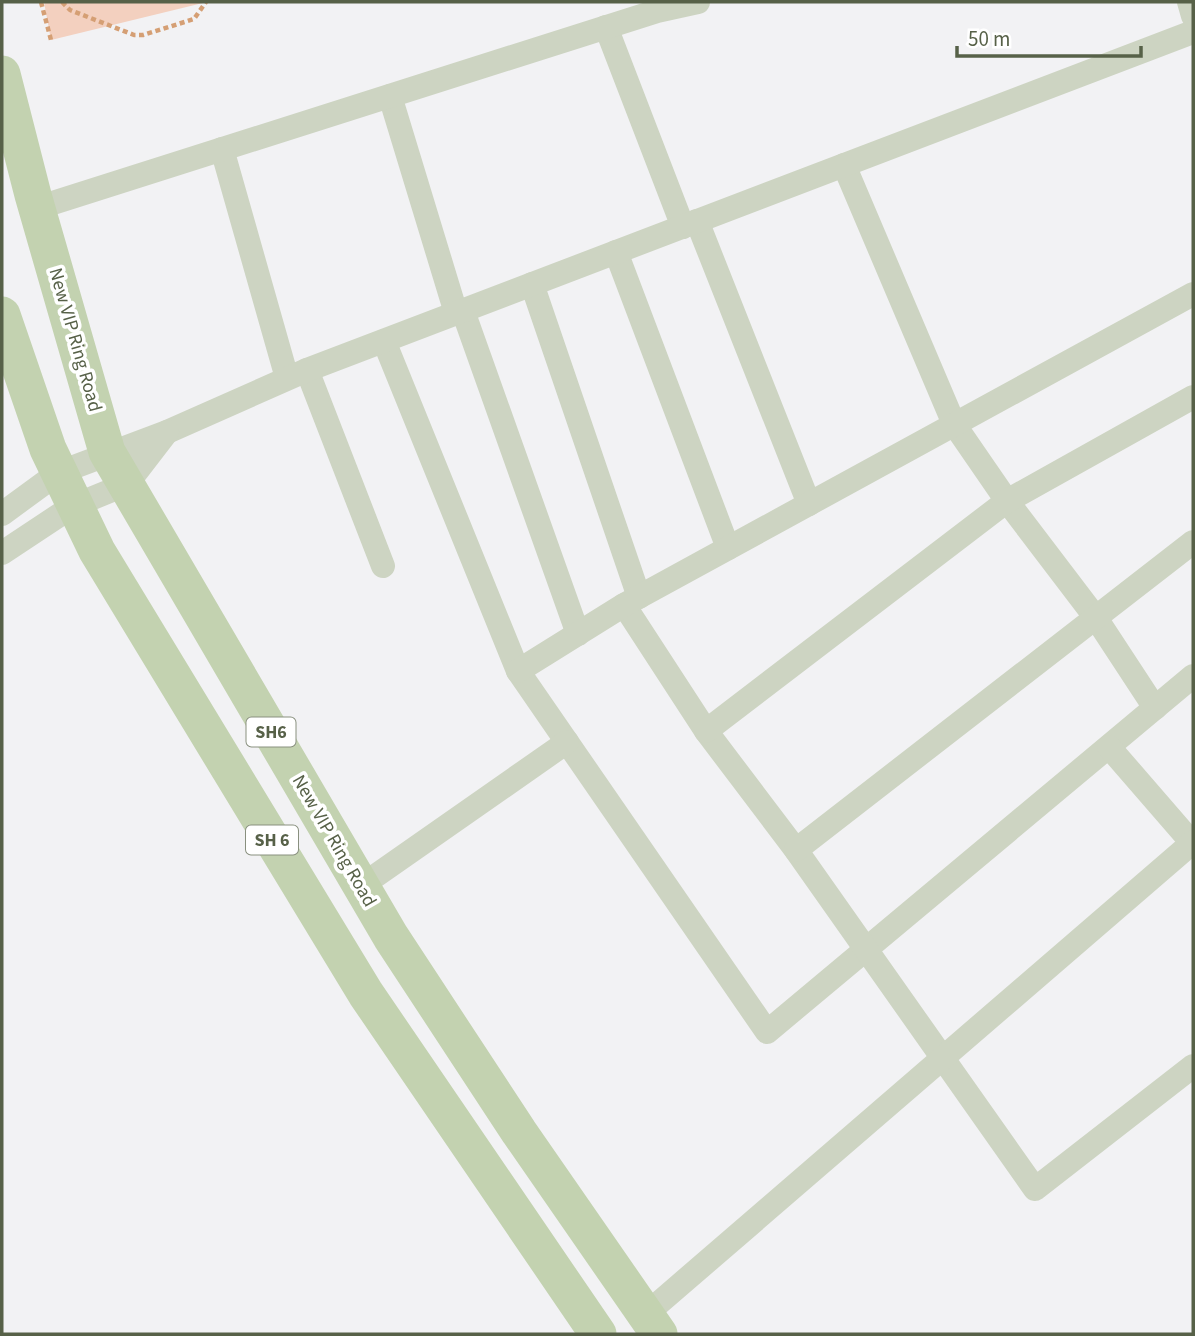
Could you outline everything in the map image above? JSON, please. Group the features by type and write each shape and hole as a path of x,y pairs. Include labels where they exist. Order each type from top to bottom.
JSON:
{"main road":[{"name":"New VIP Ring Road","path":"2,74 37,208 107,452 391,937 519,1132 652,1324"},
{"name":"SH 6","path":"2,315 58,473 97,551 366,994 598,1334"}],"street":[{"path":"37,208 606,27 698,2"},
{"path":"1189,2 1193,16"},
{"path":"606,27 809,504"},
{"path":"2,514 58,473 107,452 167,432 297,374 1193,32"},
{"path":"390,96 460,312 578,634"},
{"path":"222,149 297,374 383,566"},
{"path":"844,165 954,424 1007,501 1096,618 1155,708"},
{"path":"616,252 728,548"},
{"path":"532,284 631,601 706,731 796,850 1035,1189 1193,1066"},
{"path":"518,671 631,601 1193,294"},
{"path":"384,341 518,671 767,1032 1193,676"},
{"path":"706,731 1007,501 1193,397"},
{"path":"2,553 73,506 127,485 167,432"},
{"path":"796,850 1193,542"},
{"path":"361,886 567,742"},
{"path":"652,1324 941,1056 1193,843 1109,747"}],"path":[{"path":"41,2 51,40"},
{"path":"62,2 70,10 139,35 194,19 206,2"}],"shaded area":[{"path":"44,2 207,2 51,40"}]}
